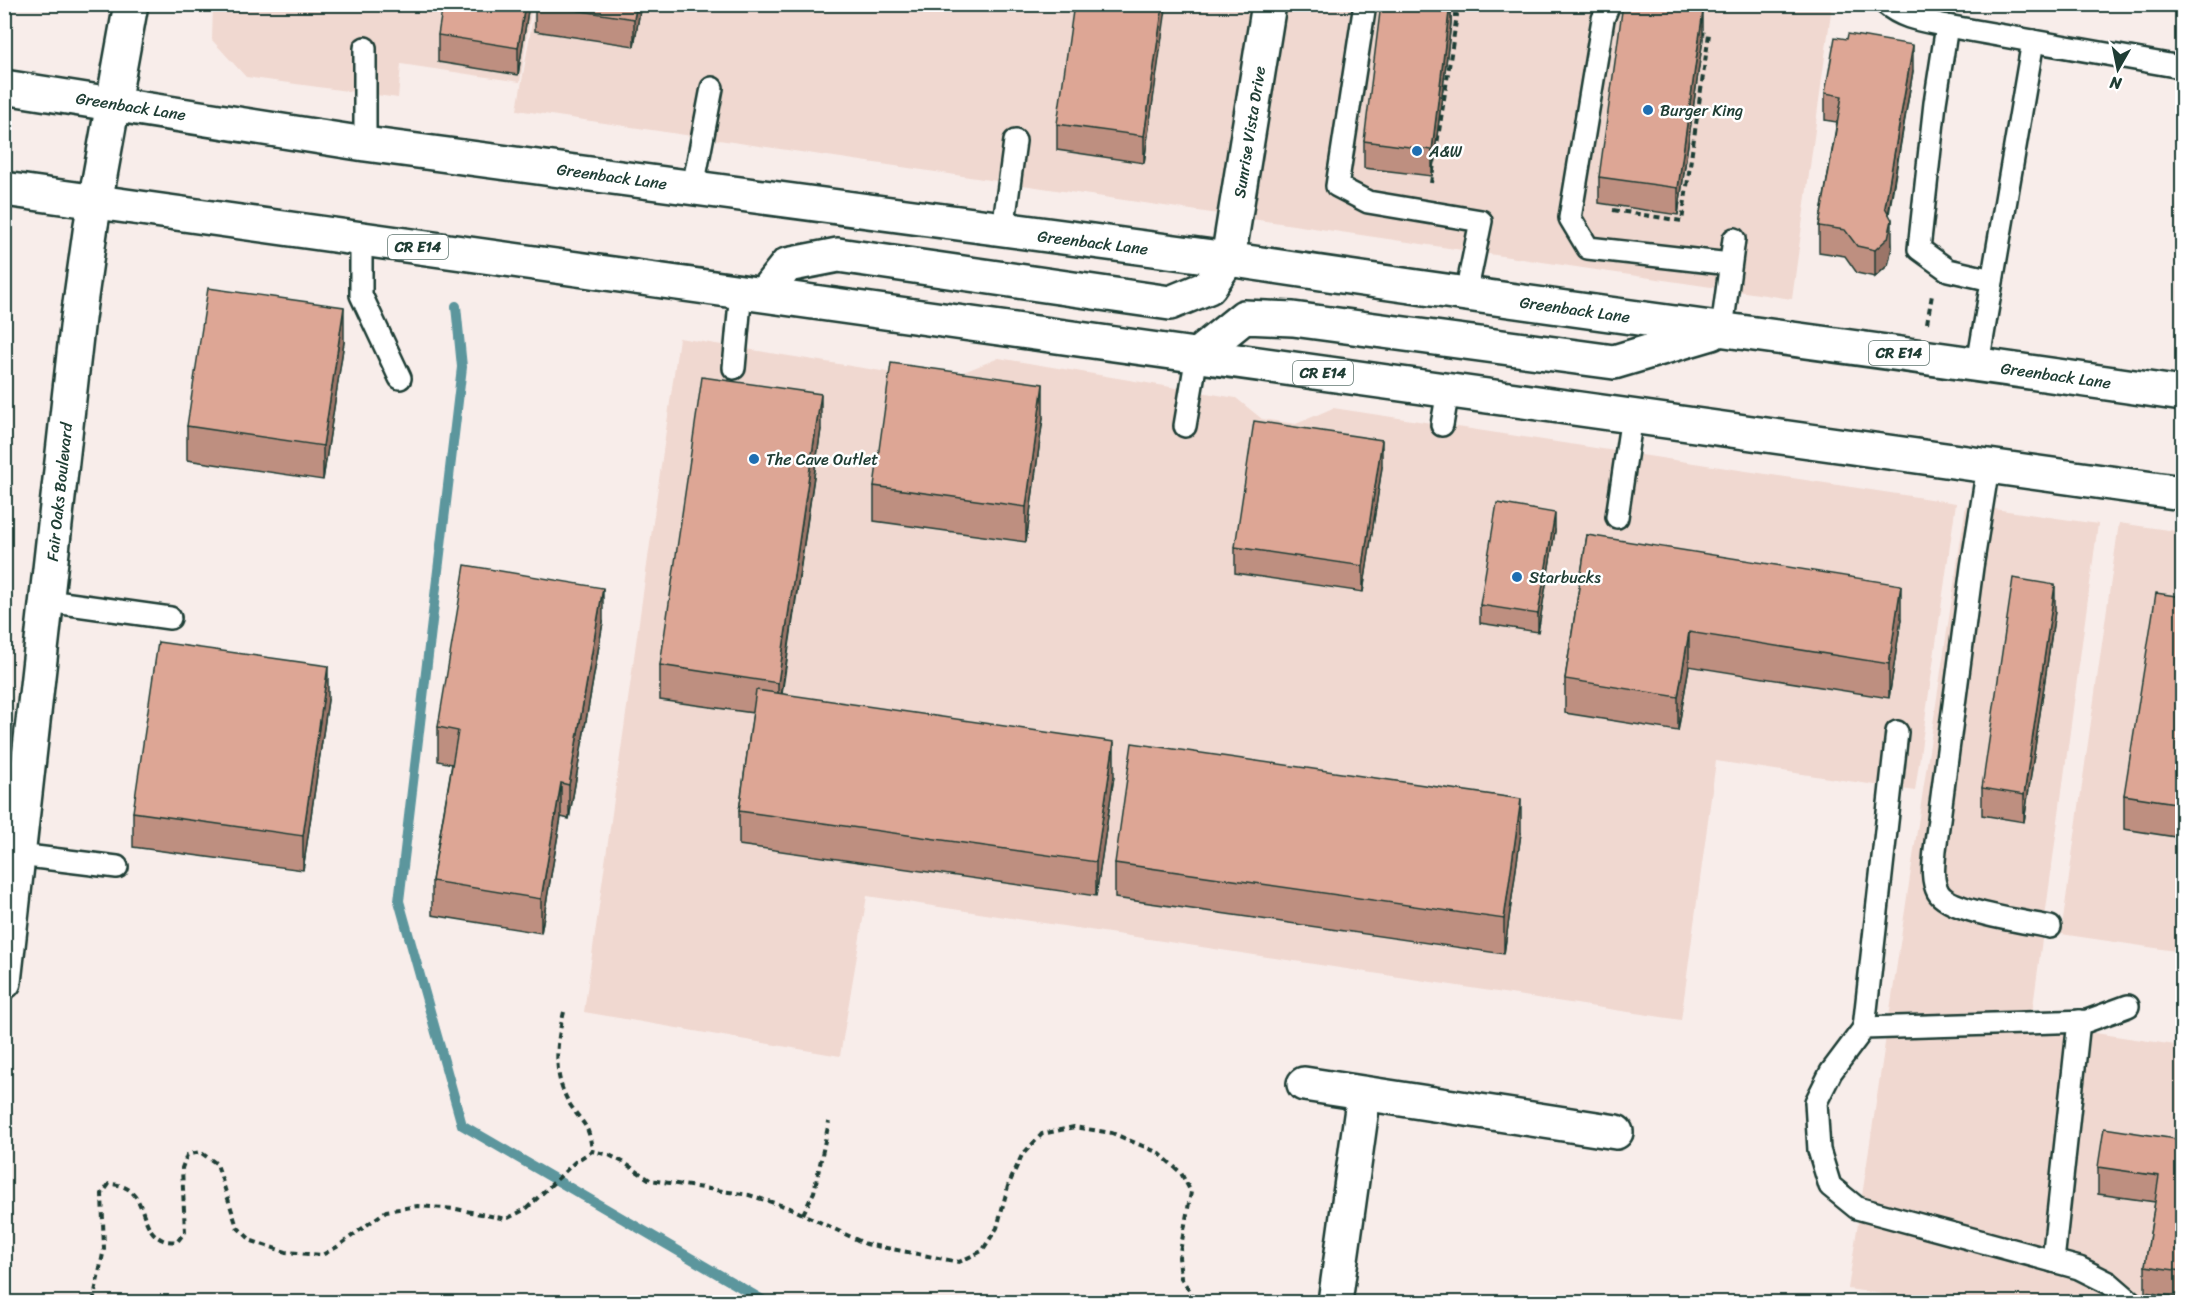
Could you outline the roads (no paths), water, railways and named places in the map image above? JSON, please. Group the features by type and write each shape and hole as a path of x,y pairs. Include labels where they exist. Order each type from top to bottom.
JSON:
{"main road":[{"name":"Fair Oaks Boulevard","path":"4,981 19,855 14,813 48,601 78,318 130,4"},
{"name":"Sunrise Vista Drive","path":"1228,260 1269,4"},
{"name":"Greenback Lane","path":"4,87 365,144 1228,260 2182,394"},
{"name":"CR E14","path":"4,189 2182,493"},
{"path":"753,292 787,265 838,255 1170,303 1209,286 1228,260"},
{"path":"1197,355 1244,317 1293,320 1614,362 1722,329"},
{"path":"1304,1084 1616,1132"},
{"path":"1335,1302 1364,1094"}],"lane":[{"path":"1365,4 1337,186 1368,202 1481,221 1466,294"},
{"path":"1609,4 1603,19 1570,218 1588,248 1730,264"},
{"path":"1886,4 1896,13 1947,26 2175,66"},
{"path":"1947,26 1935,103 1919,249 1948,270 1992,280"},
{"path":"1978,364 2033,41"},
{"path":"365,48 365,144"},
{"path":"693,187 712,88"},
{"path":"1003,230 1015,141"},
{"path":"1722,329 1734,239"},
{"path":"361,240 362,295 400,378"},
{"path":"734,368 753,292"},
{"path":"1185,426 1197,355"},
{"path":"1442,426 1448,391"},
{"path":"1617,517 1632,416"},
{"path":"1988,467 1972,567 1935,850 1934,877 1938,893 1950,903 1983,914 2050,927"},
{"path":"48,601 170,618"},
{"path":"1897,732 1864,1028 1831,1072 1816,1102 1819,1150 1830,1186 1857,1208 2079,1268 2109,1283 2131,1302"},
{"path":"19,855 117,867"},
{"path":"1864,1028 2087,1021 2128,1006"},
{"path":"2053,1262 2079,1021"}],"waterway":[{"path":"456,306 462,367 399,901 462,1125 766,1302"}],"place":[{"name":"Burger King","path":"1648,110"},
{"name":"A&W","path":"1417,151"},
{"name":"The Cave Outlet","path":"754,459"},
{"name":"Starbucks","path":"1517,577"}]}
